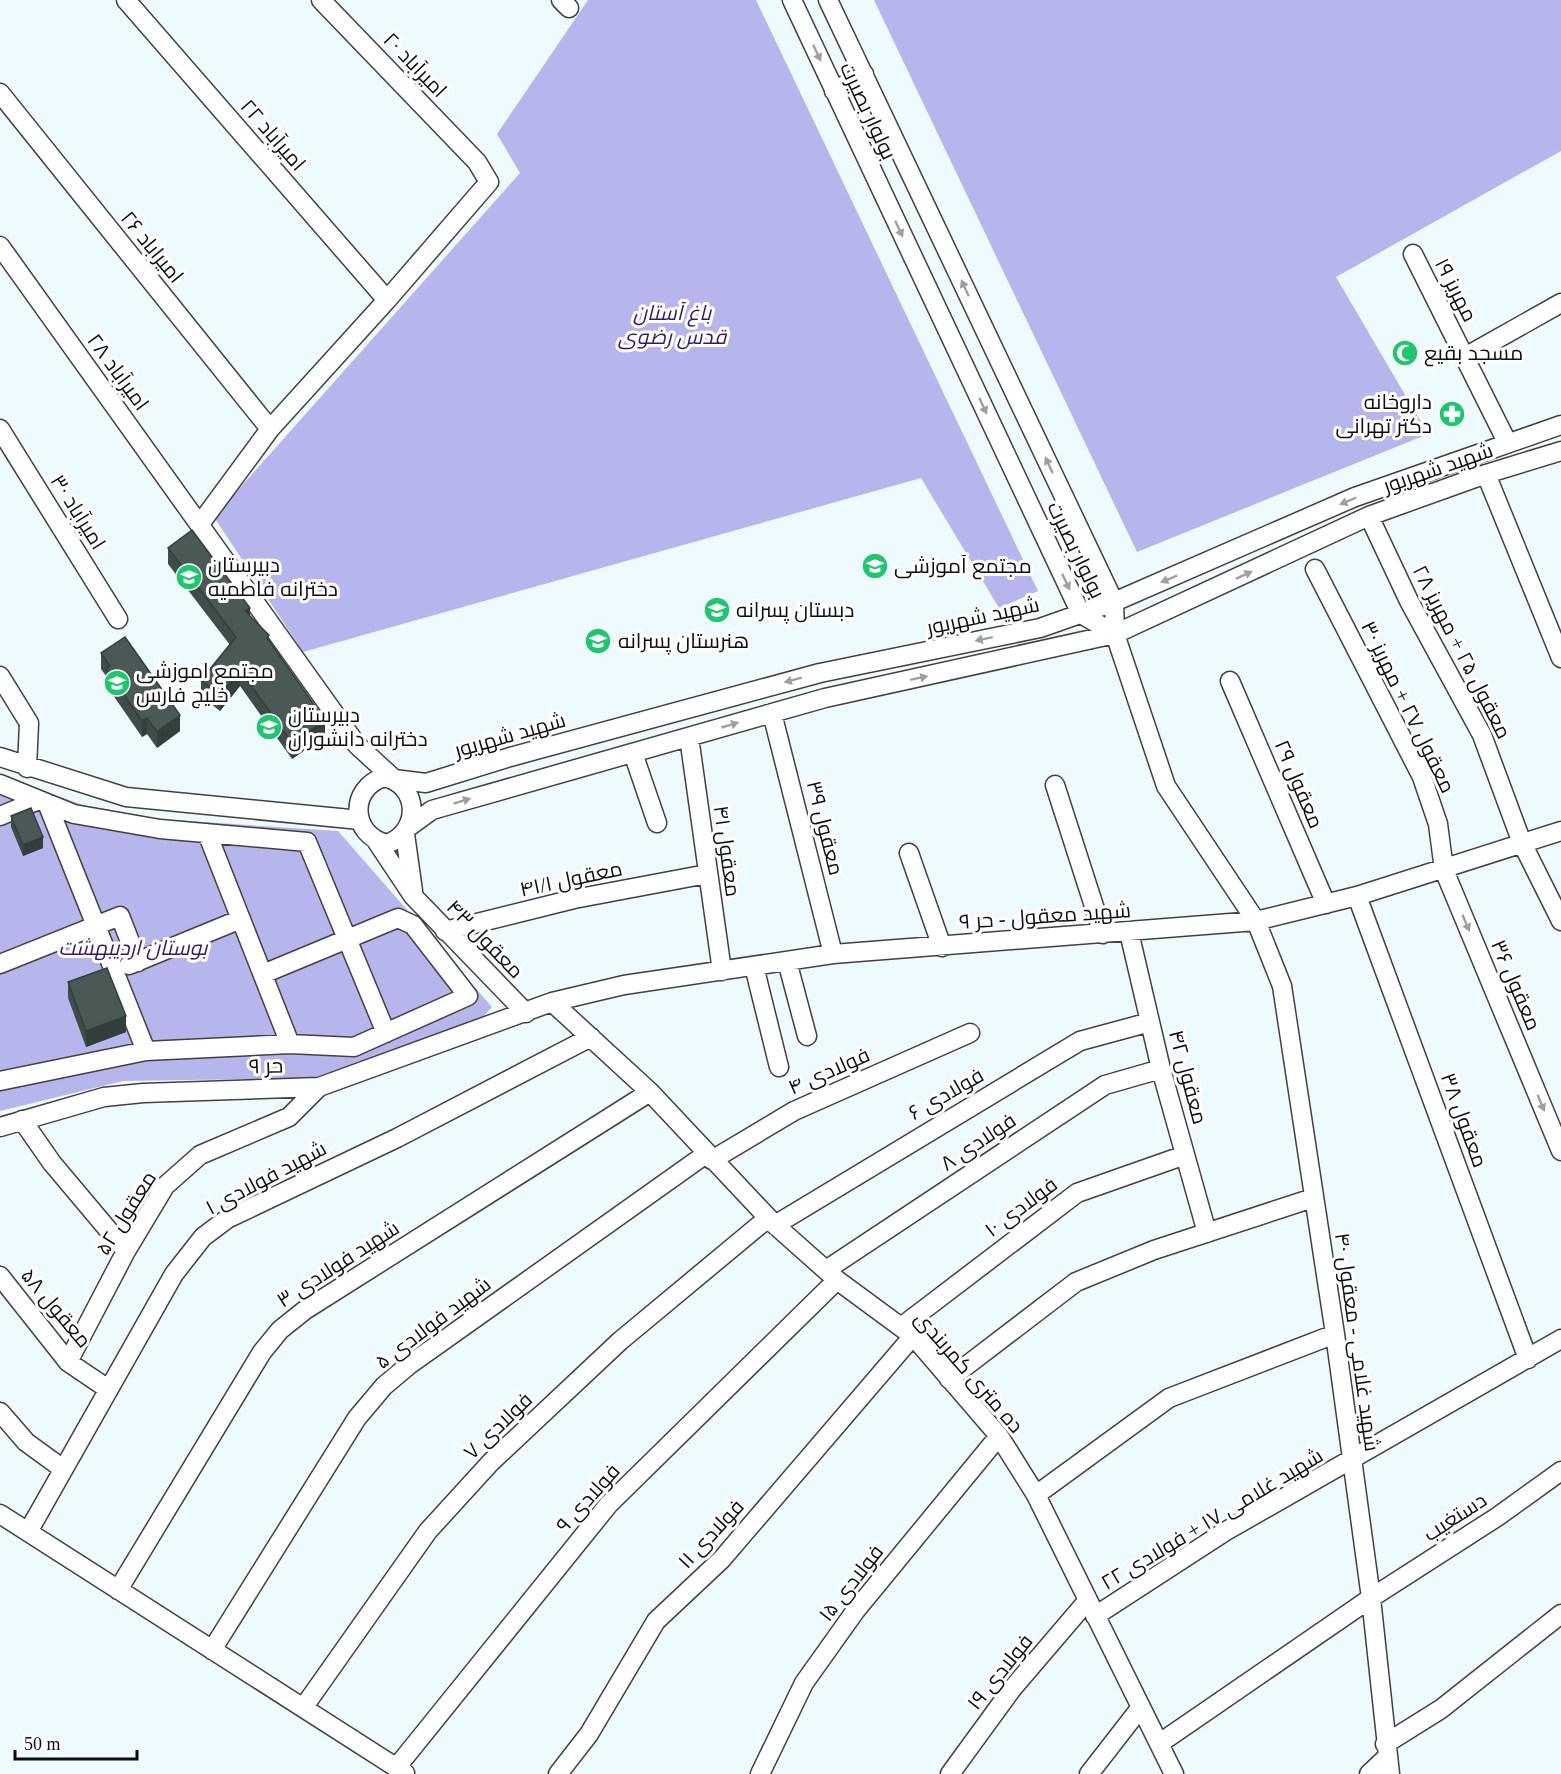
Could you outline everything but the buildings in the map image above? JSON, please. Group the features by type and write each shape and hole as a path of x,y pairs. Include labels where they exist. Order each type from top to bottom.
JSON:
{"street":[{"name":"امیرآباد ۲۲","path":"126,0 387,300"},
{"name":"امیرآباد ۲۰","path":"321,0 477,162 489,182 387,300"},
{"name":"بولوار بصیرت","path":"792,0 1081,614 1115,634"},
{"name":"بولوار بصیرت","path":"828,0 1114,602 1115,634"},
{"path":"834,91 864,74"},
{"name":"امیراباد ۲۶","path":"0,93 270,429"},
{"name":"امیرآباد ۲۸","path":"0,246 357,746"},
{"name":"مهریز ۱۹","path":"1413,254 1508,442"},
{"path":"200,524 270,429 387,300"},
{"path":"1465,357 1561,303"},
{"name":"شهید شهریور","path":"394,779 426,783 510,757 819,673 1040,628 1114,602 1356,497 1561,425"},
{"name":"امیرآباد ۳۰","path":"0,429 118,618"},
{"name":"شهید شهریور","path":"407,830 432,810 825,698 1115,634 1369,516 1486,474 1561,451"},
{"path":"1486,474 1561,658"},
{"name":"معقول ۲۵ + مهریز ۲۸","path":"1369,516 1409,601 1482,735 1522,843 1561,921"},
{"name":"معقول ۲۷ + مهریز ۳۰","path":"1315,569 1422,777 1438,824 1444,870"},
{"name":"شهید غلامی - معقول ۴۰","path":"1115,634 1167,786 1256,921 1282,986 1335,1334 1371,1598 1388,1758"},
{"path":"0,676 29,723 27,768"},
{"name":"معقول ۲۹","path":"1230,681 1326,904"},
{"name":"معقول ۳۹","path":"772,713 833,954"},
{"name":"معقول ۴۱","path":"689,737 722,971"},
{"path":"357,746 403,785 412,801 412,818 407,830 413,896"},
{"path":"357,746 367,787"},
{"path":"633,753 657,824"},
{"path":"0,758 126,797 360,820"},
{"path":"394,779 384,777 367,787 359,803 360,820 369,836 377,842 387,844 407,830"},
{"path":"0,784 74,814 160,829 306,842 386,1033"},
{"path":"1055,785 1103,934"},
{"path":"0,816 43,802"},
{"path":"43,802 146,1051"},
{"name":"شهید معقول - حر ۹","path":"525,1012 552,1002 624,985 833,954 1256,921 1357,896 1561,831"},
{"path":"207,833 290,1044"},
{"name":"معقول ۴۳","path":"377,842 413,896 525,1012"},
{"path":"909,853 942,947"},
{"name":"معقول ۳۶","path":"1444,870 1561,1151"},
{"name":"معقول ۴۱/۱","path":"446,932 574,899 707,874"},
{"name":"معقول ۳۸","path":"1357,896 1528,1359"},
{"path":"0,964 120,916 138,962"},
{"path":"0,1081 146,1051 290,1044 354,1047 468,996 413,925 398,918 262,974"},
{"path":"114,971 241,919"},
{"name":"معقول ۴۲","path":"1129,932 1161,1069 1207,1233"},
{"path":"787,961 807,1036"},
{"path":"754,966 779,1067"},
{"name":"ده متری کمربندی","path":"552,1002 650,1092 771,1221 832,1275 907,1332 999,1436 1036,1495 1174,1774"},
{"name":"حر ۹","path":"0,1127 104,1097 143,1093 319,1087 525,1012"},
{"name":"فولادی ۶","path":"771,1221 1080,1041 1150,1022"},
{"name":"فولادی ۴","path":"709,1157 794,1111 970,1033"},
{"name":"شهید فولادی ۱","path":"28,1532 174,1274 203,1237 227,1219 397,1138 591,1037"},
{"name":"فولادی ۸","path":"832,1275 1105,1085 1161,1069"},
{"name":"معقول ۵۲","path":"68,1362 126,1251 165,1186 200,1155 289,1117 319,1087"},
{"name":"شهید فولادی ۳","path":"118,1590 262,1352 280,1330 305,1310 650,1092"},
{"path":"22,1120 52,1163 126,1251"},
{"name":"فولادی ۱۰","path":"907,1332 1077,1193 1185,1155"},
{"name":"شهید فولادی ۵","path":"212,1650 357,1418 384,1386 409,1365 709,1157"},
{"path":"949,1379 1076,1282 1207,1233 1313,1198"},
{"name":"فولادی ۷","path":"303,1708 428,1531 491,1462 620,1341 771,1221"},
{"name":"فولادی ۹","path":"402,1771 609,1504 832,1275"},
{"name":"معقول ۵۸","path":"0,1276 68,1362 108,1389"},
{"name":"فولادی ۱۱","path":"558,1774 589,1734 656,1622 722,1559 907,1332"},
{"path":"1036,1495 1168,1398 1335,1334"},
{"name":"شهید غلامی ۱۷ + فولادی ۲۲","path":"1091,1608 1561,1339"},
{"path":"0,1412 26,1442 63,1469"},
{"name":"فولادی ۱۵","path":"760,1774 804,1683 856,1611 999,1436"},
{"name":"دستغیب","path":"1160,1743 1371,1598 1497,1517 1561,1471"},
{"path":"0,1514 402,1771"},
{"name":"فولادی ۱۹","path":"950,1774 1012,1689 1091,1608"},
{"path":"1369,1774 1441,1709 1561,1614"},
{"path":"1089,1774 1142,1707"}],"green space":[{"name":"باغ آستان قدس رضوی","path":"588,0 756,0 1038,591 999,608 921,478 303,652 214,517 520,173 497,134"},
{"path":"874,0 1561,0 1561,151 1336,277 1428,434 1137,552"},
{"name":"بوستان اردیبهشت","path":"0,776 83,805 158,819 338,831 492,1007 482,1018 313,1078 123,1081 0,1111"}],"place":[{"name":"مسجد بقیع","path":"1405,353"},
{"name":"داروخانه دکتر تهرانی","path":"1452,414"},
{"name":"مجتمع آموزشی","path":"875,566"},
{"name":"دبیرستان دخترانه فاطمیه","path":"189,577"},
{"name":"دبستان پسرانه","path":"717,610"},
{"name":"هنرستان پسرانه","path":"598,641"},
{"name":"مجتمع اموزشی خلیج فارس","path":"117,683"},
{"name":"دبیرستان دخترانه دانشوران","path":"269,727"}]}
